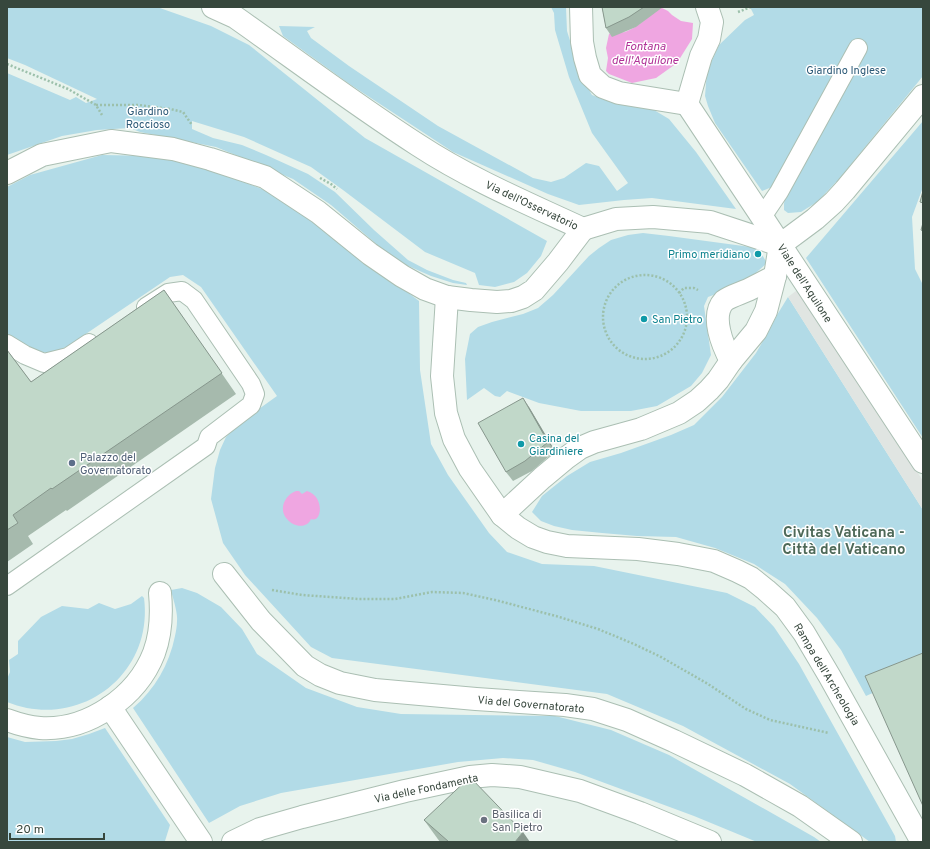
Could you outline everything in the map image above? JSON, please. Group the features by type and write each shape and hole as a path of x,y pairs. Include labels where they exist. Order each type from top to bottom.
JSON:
{"street":[{"name":"Via dell'Osservatorio","path":"7,173 42,155 111,141 173,149 210,159 265,177 318,212 370,254 402,276 425,289 447,297 471,300 497,302 511,301 523,297 534,290 544,280 583,229 474,178 419,146 235,16 213,7"},
{"path":"581,7 582,42 585,58 590,75 603,87 620,93 687,104 709,39 712,22 707,7"},
{"path":"502,515 542,478 580,448 594,442 641,429 662,421 680,413 697,401 718,380 731,361 756,331 766,311 775,276 780,244 815,219 834,202 923,96"},
{"name":"Viale dell'Aquilone","path":"687,104 923,462"},
{"path":"583,229 616,219 652,217 710,222 780,244"},
{"path":"731,361 723,345 719,329 718,320 721,306 724,301 729,298 775,276"},
{"name":"Rampa dell'Archeologia","path":"447,297 442,376 446,413 454,439 470,469 502,515 518,528 533,537 547,542 567,546 638,549 696,557 725,565 751,578 785,607 804,633 922,842"},
{"name":"Via del Governatorato","path":"230,582 261,621 305,666 320,675 340,683 375,690 476,699 565,704 593,709 633,723 745,775 800,806 851,842"},
{"path":"7,720 17,724 41,728 76,723 93,716 126,694 138,682 152,657 157,641 161,618 160,593"},
{"path":"110,706 201,842"},
{"name":"Via delle Fondamenta","path":"233,842 260,829 302,817 470,777 492,775 520,777 580,791 640,813 710,842"}],"lane":[{"path":"762,217 779,192 858,48"},
{"path":"7,586 206,446 209,437 251,405 255,394 251,384 194,300 182,291 168,293 134,314"},
{"path":"7,344 25,355 44,362 68,357 101,335"}],"path":[{"path":"7,64 68,89 96,105 102,115"},
{"path":"649,275 660,278 671,284 679,293 687,315 681,338 674,348 664,355 641,359 629,356 619,350 611,342 605,330 603,319 604,307 609,296 616,287 626,280 637,276 649,275"},
{"path":"230,582 302,595 359,599 395,599 432,592 463,593 556,616 598,629 661,657 708,684 746,709 770,720 831,734 863,736"}],"green space":[{"name":"Giardino Roccioso","path":"7,7 157,7 211,26 249,45 365,138 547,241 541,256 527,273 514,282 495,287 479,285 475,273 425,252 311,167 244,137 192,121 192,129 213,138 242,145 308,174 335,192 374,230 408,260 427,270 453,280 466,283 467,285 453,283 431,276 406,265 389,255 331,205 293,179 216,147 140,132 130,128 97,130 62,136 7,155 7,73 70,100 76,97 86,103 97,99 7,58"},
{"path":"551,7 566,7 567,31 581,76 592,95 616,104 654,110 669,119 696,152 736,209 652,198 579,205 548,194 453,152 348,83 283,36 279,26 315,27 307,31 311,38 349,66 438,126 533,178 551,182 564,178 586,163 599,166 617,191 628,183 592,133 569,77 555,30 554,13"},
{"name":"Giardino Inglese","path":"750,7 923,7 923,76 839,179 817,202 801,212 788,213 784,210 787,181 762,191 715,123 705,96 707,71 719,45 745,20 754,15"},
{"path":"923,121 923,187 912,217 915,269 923,285 923,438 806,258"},
{"path":"102,155 154,156 196,164 283,197 419,301 420,370 431,444 448,475 489,533 507,552 542,564 594,566 727,593 755,607 774,627 799,664 895,836 896,842 870,842 790,784 683,726 607,694 332,658 311,647 245,575 223,543 211,499 215,468 220,450 226,437 238,424 277,396 201,287 183,275 170,277 68,346 50,353 44,353 33,349 7,334 7,187 30,175"},
{"path":"643,233 758,248 767,263 743,284 708,297 704,306 711,355 702,373 691,386 657,406 631,411 581,411 539,403 507,391 500,397 495,396 484,388 467,400 465,359 470,334 478,327 538,308 553,295 589,256 599,248 611,240 628,235"},
{"path":"788,297 923,510 923,670 866,696 841,650 817,618 785,584 754,564 715,548 676,537 602,533 572,530 554,526 541,521 532,512 542,496 567,476 590,462 621,453 694,425 722,397 756,353"},
{"path":"182,588 197,593 221,607 242,629 257,654 306,688 357,707 401,714 555,716 611,730 669,755 821,842 757,842 694,816 575,772 533,760 503,758 458,762 281,793 240,806 209,823 133,708 148,693 165,667 177,627 176,610 171,590"},
{"path":"142,596 144,598 144,626 137,651 124,672 106,690 85,702 60,709 34,709 7,702 7,679 10,672 9,660 18,654 18,641 41,617 62,606 88,609 99,603 115,609 131,604"},
{"path":"105,728 170,825 165,842 7,842 7,737 25,742 56,741 72,739"}],"shaded area":[{"path":"800,288 923,481 923,510 788,297"}],"water":[{"name":"Fontana dell'Aquilone","path":"660,7 681,21 693,23 692,39 677,63 656,78 632,83 609,74 606,71 608,58 606,48 609,34 630,30 644,21"},
{"path":"296,491 299,491 302,494 307,491 313,494 319,503 320,509 318,517 311,519 303,526 290,522 284,515 283,511 286,499"}],"building":[{"path":"602,7 644,7 629,17 606,28"},
{"path":"923,191 923,203 920,202"},
{"name":"Palazzo del Governatorato","path":"164,290 222,373 13,515 18,523 7,530 7,350 31,382"},
{"name":"Casina del Giardiniere","path":"523,398 548,442 525,461 506,472 478,423"},
{"path":"923,653 923,806 865,676"},
{"path":"470,777 523,832 515,842 449,842 424,820"}],"place":[{"name":"Primo meridiano","path":"758,254"},
{"name":"San Pietro","path":"644,319"},
{"name":"Casina del Giardiniere","path":"521,444"},
{"name":"Palazzo del Governatorato","path":"72,463"},
{"name":"Basilica di San Pietro","path":"484,820"}],"district":[{"name":"Civitas Vaticana - Città del Vaticano","path":"844,540"}]}
